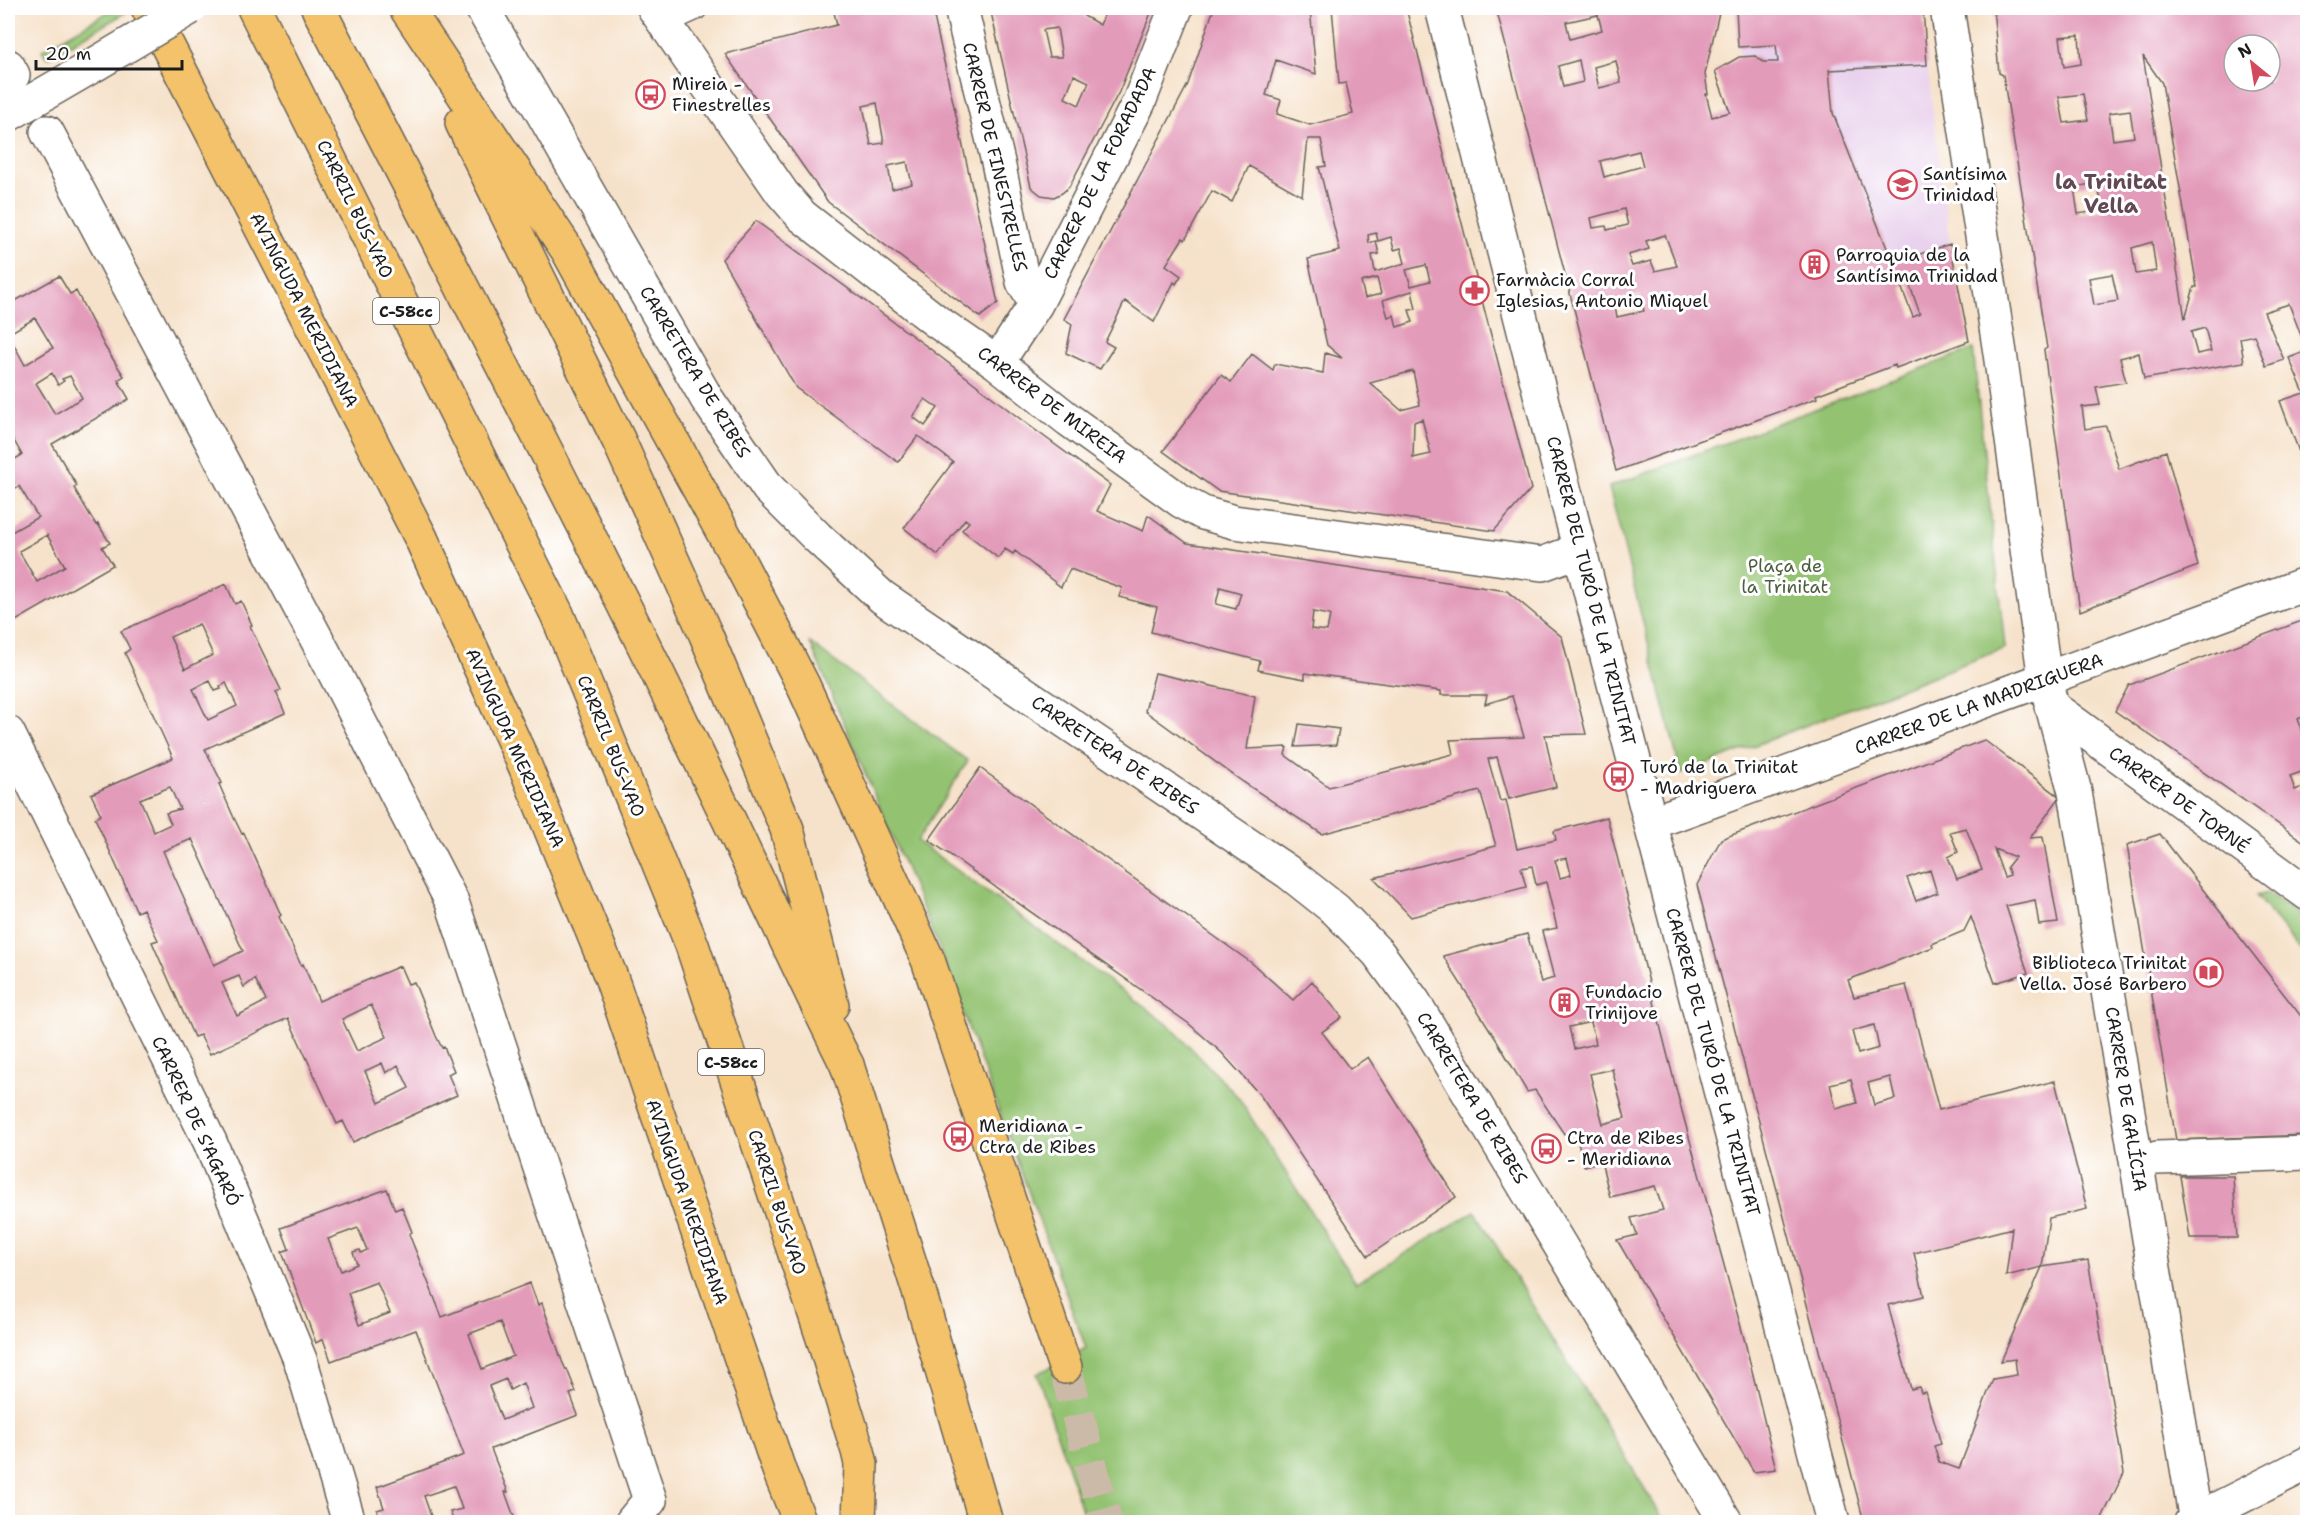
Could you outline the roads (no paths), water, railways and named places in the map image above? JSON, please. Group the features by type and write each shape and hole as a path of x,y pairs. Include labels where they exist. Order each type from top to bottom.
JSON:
{"main road":[{"name":"AVINGUDA MERIDIANA","path":"148,8 421,538 525,766 611,977 780,1473 800,1522"},
{"name":"CARRIL BUS-VAO","path":"254,8 557,614 692,945 858,1451 861,1464 859,1522"},
{"path":"318,8 667,692 792,956 847,1065"},
{"path":"405,8 619,441 711,646 788,829 847,1065 921,1298 987,1522"},
{"path":"405,8 568,251 742,567 804,685 928,960 1065,1366"}],"street":[{"path":"19,108 190,8"},
{"name":"CARRETERA DE RIBES","path":"482,8 707,399 768,488 882,597 1288,872 1336,910 1378,953 1414,1002 1726,1522"},
{"name":"CARRER DE FINESTRELLES","path":"961,8 998,162 1023,282 1036,304"},
{"name":"CARRER DE LA FORADADA","path":"1036,304 1139,102 1176,8"},
{"name":"CARRER DEL TURÓ DE LA TRINITAT","path":"1442,8 1580,550 1833,1522"},
{"name":"CARRER DE GALÍCIA","path":"1947,8 2000,353 2048,693 2075,792 2194,1522"},
{"name":"CARRER DE MIREIA","path":"659,15 782,193 802,216 936,321 997,363 1086,432 1181,501 1203,513 1234,522 1542,564 1580,550"},
{"path":"47,132 330,664 452,902 650,1500 632,1522"},
{"path":"997,363 1036,304"},
{"name":"CARRER DE LA MADRIGUERA","path":"1651,823 2048,693 2307,583"},
{"name":"CARRER DE TORNÉ","path":"2048,693 2307,894"},
{"name":"CARRER DE S'AGARÓ","path":"8,733 210,1142 301,1362 349,1522"},
{"path":"2157,1158 2307,1153"},
{"path":"2194,1522 2307,1463"}],"lane":[{"path":"659,15 695,8"}],"tunnel":[{"path":"1065,1367 1106,1522"}],"place":[{"name":"Mireia - Finestrelles","path":"651,94"},
{"name":"Santísima Trinidad","path":"1902,184"},
{"name":"Parroquia de la Santísima Trinidad","path":"1815,265"},
{"name":"Farmàcia Corral Iglesias, Antonio Miquel","path":"1475,290"},
{"name":"Turó de la Trinitat - Madriguera","path":"1619,777"},
{"name":"Biblioteca Trinitat Vella. José Barbero","path":"2208,973"},
{"name":"Fundacio Trinijove","path":"1564,1002"},
{"name":"Meridiana - Ctra de Ribes","path":"958,1136"},
{"name":"Ctra de Ribes - Meridiana","path":"1546,1148"}],"district":[{"name":"la Trinitat Vella","path":"2111,194"}],"park label":[{"name":"Plaça de la Trinitat","path":"1785,576"}]}
